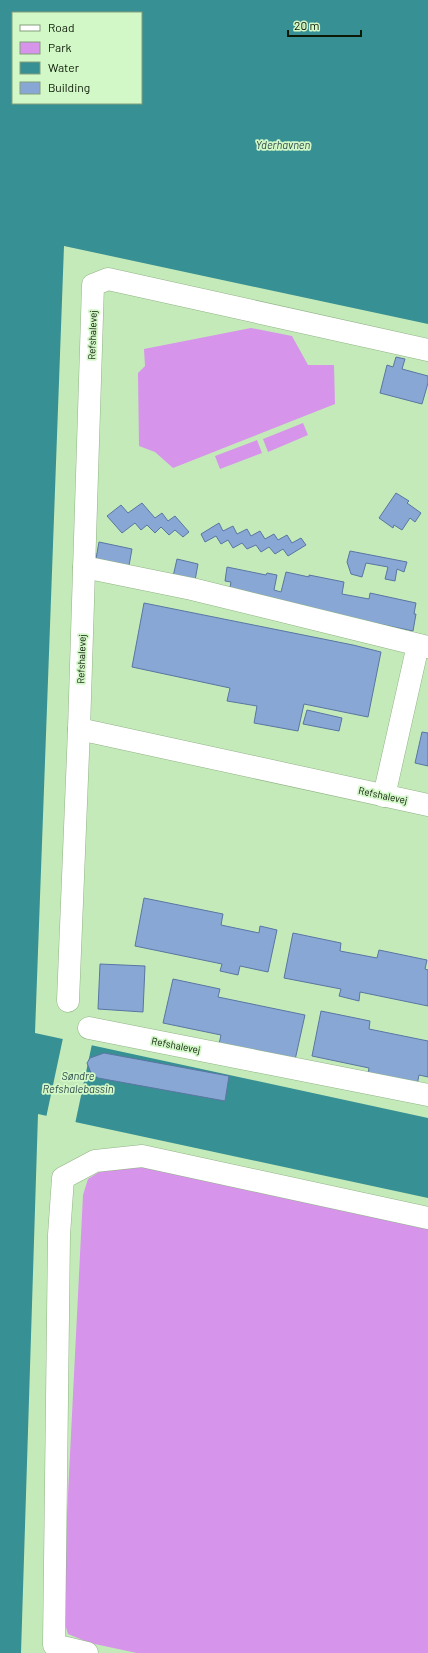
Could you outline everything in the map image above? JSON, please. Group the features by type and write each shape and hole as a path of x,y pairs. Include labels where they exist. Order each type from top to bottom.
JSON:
{"lane":[{"name":"Refshalevej","path":"68,1001 79,729 93,285 108,280 428,350"},
{"path":"84,567 192,588 423,646 384,796"},
{"name":"Refshalevej","path":"79,729 428,805"},
{"name":"Refshalevej","path":"89,1028 428,1095"},
{"path":"87,1653 54,1645 59,1235 63,1178 95,1161 142,1156 428,1218"}],"green space":[{"path":"251,328 292,336 308,365 334,365 335,404 173,468 155,452 139,446 138,373 145,366 144,349"},
{"path":"303,423 308,435 268,452 263,439"},
{"path":"257,440 262,453 220,469 215,456"},
{"path":"134,1165 428,1229 428,1653 137,1653 90,1643 68,1634 62,1614 83,1195 88,1179 107,1167"}],"water":[{"name":"Yderhavnen","path":"0,0 428,0 428,324 64,246 35,1033 428,1118 428,1198 38,1114 21,1653 0,1653"}],"pier":[{"path":"63,1038 92,1044 75,1124 46,1118"}],"building":[{"path":"396,357 405,359 402,369 428,376 428,383 422,404 380,393 387,365 393,367"},
{"path":"396,493 409,501 407,503 421,513 415,522 410,518 402,530 394,525 393,528 379,518"},
{"path":"142,503 155,518 162,513 168,521 175,516 189,532 183,537 175,530 169,535 161,527 155,533 147,525 141,530 135,523 122,533 107,516 121,505 128,513"},
{"path":"219,523 223,531 233,526 237,534 247,529 251,536 260,531 265,539 274,534 278,540 287,535 292,543 301,538 306,545 288,556 283,549 275,554 269,547 261,552 256,545 247,549 242,543 233,548 228,540 221,544 216,536 205,542 201,534"},
{"path":"99,542 132,549 128,571 95,564"},
{"path":"350,551 407,562 404,572 397,569 395,581 385,579 388,567 366,563 362,577 351,574 347,562"},
{"path":"177,559 198,564 194,586 172,581"},
{"path":"227,567 266,575 267,573 277,575 274,590 281,592 286,572 344,582 342,594 369,599 370,593 416,603 413,631 229,593 231,582 225,581"},
{"path":"144,603 381,652 368,717 304,704 298,731 254,723 257,706 227,701 230,688 132,667"},
{"path":"307,710 342,718 339,731 303,724"},
{"path":"422,732 428,733 428,766 415,763"},
{"path":"144,898 223,914 221,925 259,933 260,926 277,930 268,972 240,966 238,975 220,971 222,964 135,946"},
{"path":"293,933 341,943 340,951 377,958 379,950 427,960 425,969 428,970 428,1006 360,992 359,1001 339,996 341,989 284,978"},
{"path":"100,964 145,966 143,1012 98,1009"},
{"path":"173,979 220,989 218,997 305,1015 295,1060 219,1044 221,1035 163,1023"},
{"path":"321,1011 370,1021 369,1029 428,1041 428,1077 419,1075 417,1085 368,1074 369,1068 312,1056"},
{"path":"104,1053 229,1076 225,1101 98,1078 91,1073 87,1063 90,1058"}],"water label":[{"name":"Søndre Refshalebassin","path":"78,1082"}]}
